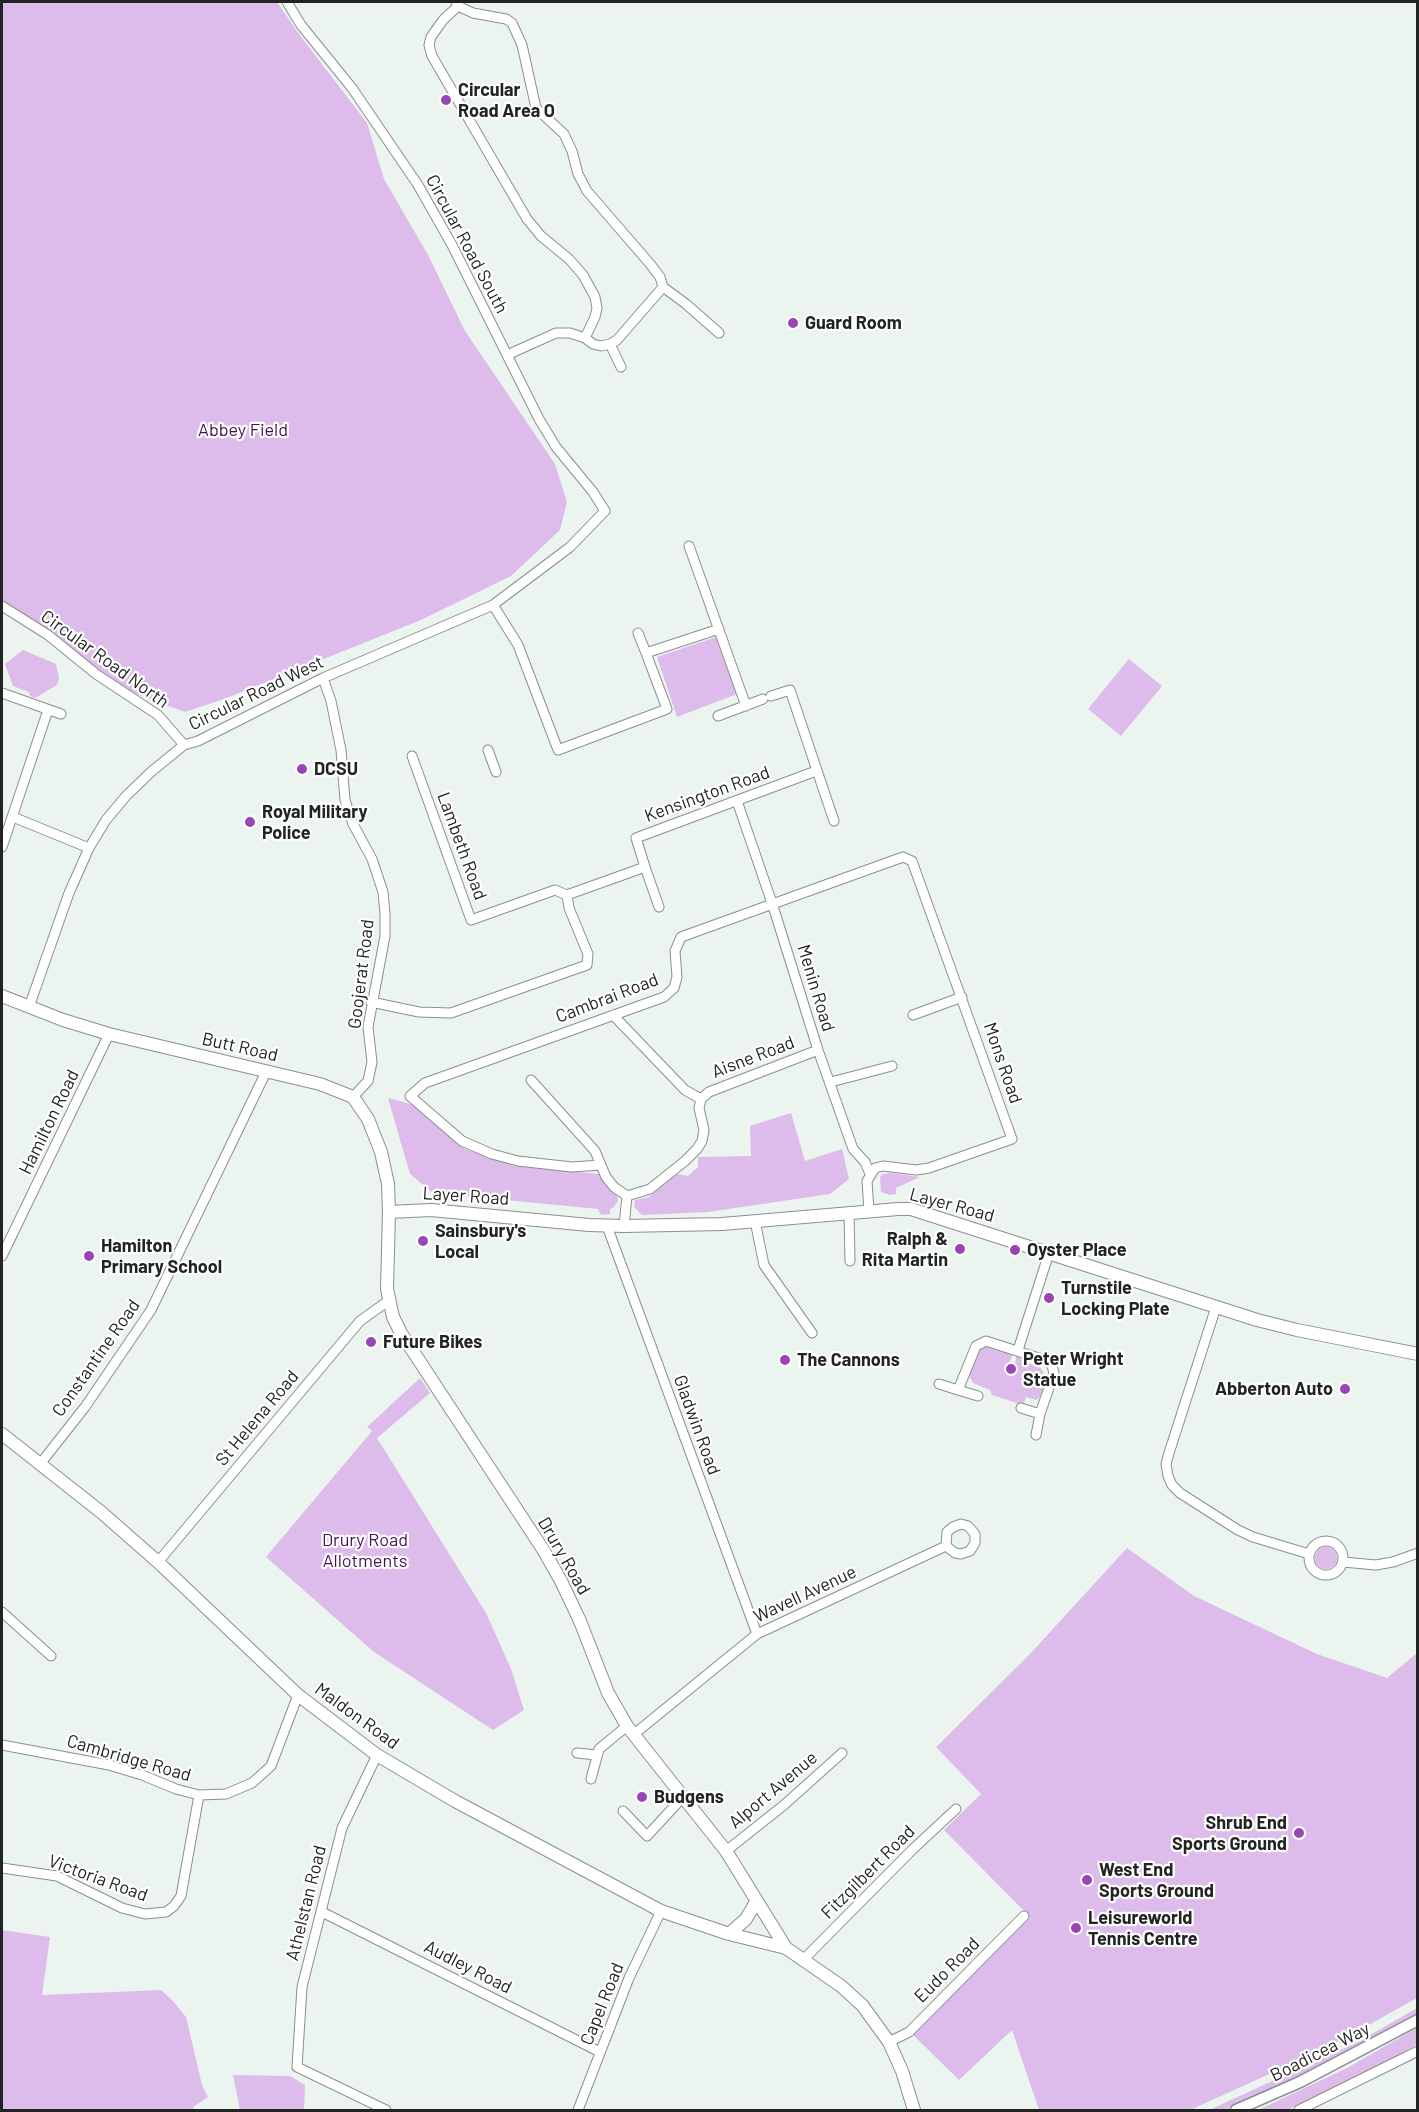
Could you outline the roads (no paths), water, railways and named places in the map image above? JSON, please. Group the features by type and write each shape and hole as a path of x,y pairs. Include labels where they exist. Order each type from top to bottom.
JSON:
{"main road":[{"name":"Butt Road","path":"2,996 109,1035 320,1084 353,1097"},
{"path":"353,1097 368,1119 381,1152 388,1184 389,1212"},
{"name":"Layer Road","path":"389,1212 430,1210 624,1226 722,1224 911,1209 1216,1307 1297,1330 1418,1354"},
{"name":"Drury Road","path":"389,1212 388,1301 401,1333 544,1551 561,1581 608,1693 630,1730 726,1851 786,1948"},
{"name":"Maldon Road","path":"2,1434 101,1512 158,1562 298,1695 377,1755 455,1801 661,1911 729,1934 786,1948"},
{"path":"729,1934 746,1919 756,1902"},
{"path":"786,1948 841,1986 862,2005 889,2042 902,2071 914,2110"}],"street":[{"name":"Circular Road South","path":"287,2 301,25 352,88 418,185 452,245 539,419 556,447 593,492 605,511"},
{"path":"585,338 596,317 595,297 583,276 569,259 541,236 527,219 432,56 429,45 431,37 442,20 457,4 473,13 506,19 512,23 522,45 536,108 564,134 572,151 578,174 587,191 651,265 660,277 663,287 688,301 719,333"},
{"path":"507,356 556,333 570,333 601,346 610,344 617,340 663,287"},
{"path":"610,344 621,367"},
{"name":"Circular Road West","path":"28,1007 69,893 88,848 106,820 126,796 152,771 184,745 217,732 323,678 493,605 570,546 605,511"},
{"path":"689,546 746,706"},
{"path":"493,605 518,645 558,750 667,709 638,633"},
{"name":"Circular Road North","path":"2,606 48,634 96,674 158,715 184,745"},
{"path":"646,653 718,628"},
{"name":"Goojerat Road","path":"323,678 331,701 341,750 345,800 354,824 372,859 383,892 385,936 368,1027 372,1062 368,1081 353,1097"},
{"path":"718,717 790,690 834,821"},
{"path":"2,693 61,714"},
{"path":"2,847 48,710"},
{"path":"488,750 496,772"},
{"name":"Lambeth Road","path":"412,756 471,920 555,890 567,895"},
{"name":"Kensington Road","path":"659,907 636,838 816,771"},
{"name":"Menin Road","path":"737,801 853,1149 865,1162 870,1174"},
{"path":"13,817 88,848"},
{"name":"Cambrai Road","path":"601,1165 572,1167 518,1161 492,1154 462,1140 410,1096 425,1083 664,997 674,988 677,977 675,951 681,937 903,857 912,861"},
{"name":"Mons Road","path":"870,1174 875,1168 884,1166 916,1170 928,1168 1012,1139 912,861"},
{"path":"371,1002 418,1012 451,1012 587,965 588,954 569,908 567,895 645,867"},
{"path":"913,1015 962,997"},
{"name":"Aisne Road","path":"613,1015 686,1090 701,1099"},
{"name":"Hamilton Road","path":"2,1256 109,1035"},
{"name":"Aisne Road","path":"627,1196 650,1189 697,1149 702,1141 704,1130 699,1108 701,1099 709,1092 819,1050"},
{"path":"831,1082 892,1066"},
{"name":"Constantine Road","path":"40,1464 85,1407 151,1310 266,1072"},
{"path":"531,1080 595,1151 614,1187 627,1196 624,1226"},
{"path":"869,1211 867,1181 870,1174"},
{"path":"849,1214 850,1261"},
{"path":"755,1221 764,1265 812,1333"},
{"name":"Gladwin Road","path":"607,1226 757,1634"},
{"path":"1018,1350 1049,1253"},
{"name":"St Helena Road","path":"158,1562 360,1321 388,1301"},
{"path":"1216,1307 1166,1464 1168,1476 1172,1485 1180,1493 1238,1530 1253,1537 1309,1554"},
{"path":"958,1390 976,1346 986,1341 1051,1362 1054,1373 1040,1414 1036,1435"},
{"path":"939,1384 978,1396"},
{"path":"1021,1408 1040,1414"},
{"path":"1330,1541 1339,1546 1343,1562 1338,1571 1328,1575 1323,1574 1313,1569 1309,1554 1319,1542 1330,1541"},
{"name":"Wavell Avenue","path":"597,1755 599,1749 630,1730 757,1634 946,1546"},
{"path":"1343,1562 1376,1565 1418,1553"},
{"path":"2,1612 51,1656"},
{"name":"Cambridge Road","path":"2,1745 109,1765 199,1795 232,1792 252,1783 271,1766 298,1695"},
{"path":"577,1753 597,1755 591,1779"},
{"name":"Alport Avenue","path":"726,1851 784,1805 842,1753"},
{"name":"Athelstan Road","path":"377,1755 342,1828 302,1987 297,2067 386,2110"},
{"name":"Victoria Road","path":"2,1868 57,1876 122,1908 145,1914 166,1912 181,1896 199,1795"},
{"path":"623,1811 647,1836 683,1797"},
{"name":"Fitzgilbert Road","path":"804,1959 913,1849 957,1809"},
{"name":"Capel Road","path":"578,2110 629,1978 661,1911"},
{"name":"Audley Road","path":"322,1912 600,2052"},
{"name":"Eudo Road","path":"889,2042 909,2032 1024,1916"},
{"name":"Boadicea Way","path":"1236,2110 1300,2082 1418,2020"},
{"path":"1299,2110 1418,2051"}],"place":[{"name":"Circular Road Area O","path":"446,100"},
{"name":"Guard Room","path":"793,323"},
{"name":"DCSU","path":"302,769"},
{"name":"Royal Military Police","path":"250,822"},
{"name":"Sainsbury's Local","path":"423,1241"},
{"name":"Ralph & Rita Martin","path":"960,1249"},
{"name":"Oyster Place","path":"1015,1250"},
{"name":"Hamilton Primary School","path":"89,1256"},
{"name":"Turnstile Locking Plate","path":"1049,1298"},
{"name":"Future Bikes","path":"371,1342"},
{"name":"The Cannons","path":"785,1360"},
{"name":"Peter Wright Statue","path":"1011,1369"},
{"name":"Abberton Auto","path":"1345,1389"},
{"name":"Budgens","path":"642,1797"},
{"name":"Shrub End Sports Ground","path":"1299,1833"},
{"name":"West End Sports Ground","path":"1087,1880"},
{"name":"Leisureworld Tennis Centre","path":"1076,1928"}],"park label":[{"name":"Abbey Field","path":"243,430"},
{"name":"Drury Road Allotments","path":"365,1550"}]}
